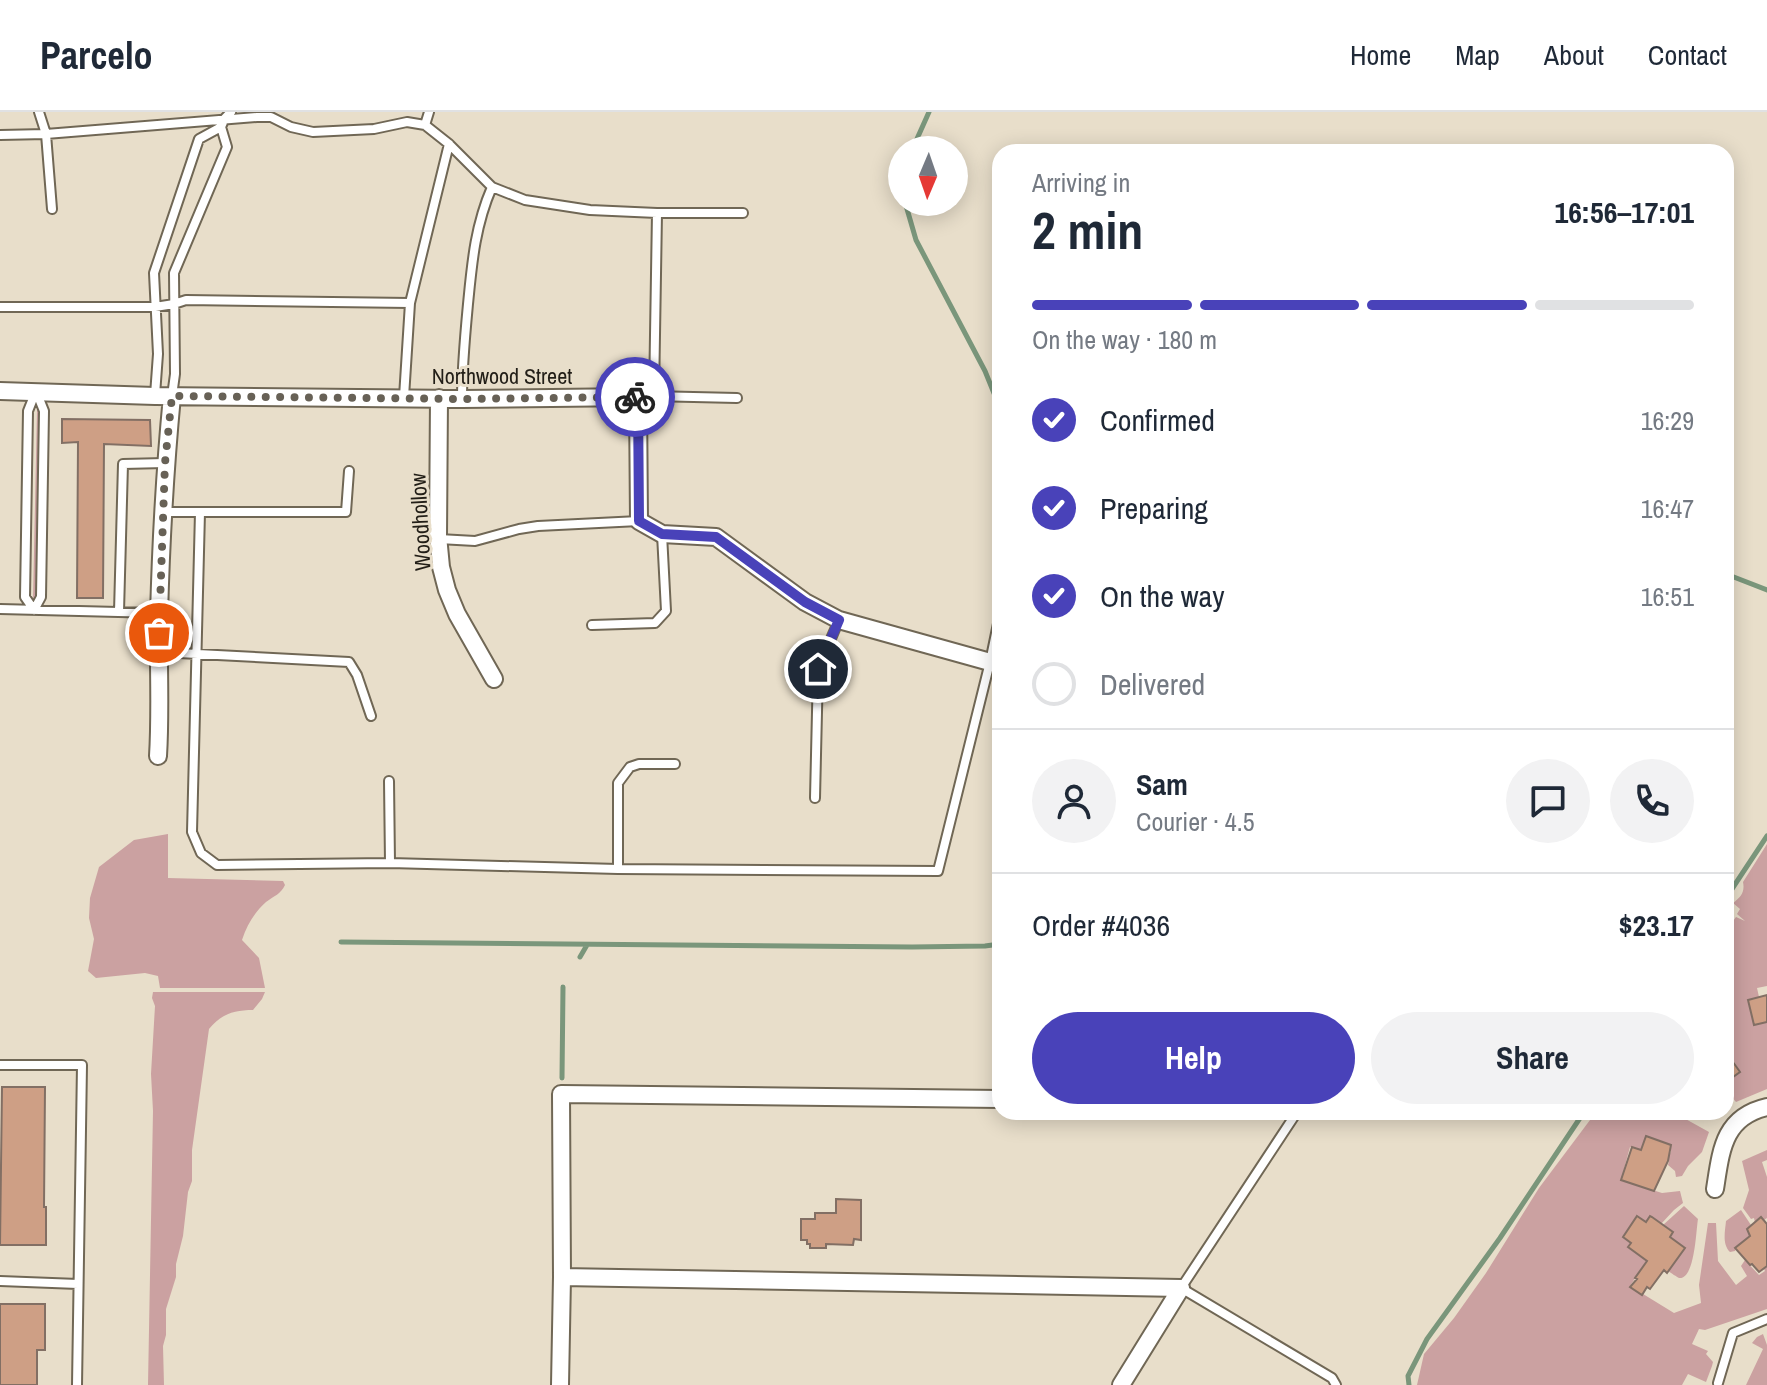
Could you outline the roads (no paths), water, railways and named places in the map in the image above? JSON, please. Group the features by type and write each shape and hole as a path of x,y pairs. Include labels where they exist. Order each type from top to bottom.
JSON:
{"street":[{"name":"Northwood Street","path":"0,391 462,399 646,397"},
{"path":"158,756 159,613 165,463 163,396"},
{"path":"646,397 639,521 662,534 716,537 805,602 839,620 990,662"},
{"name":"Woodhollow","path":"439,398 441,567 457,614 494,679"},
{"path":"560,1385 561,1094 992,1099"},
{"path":"1715,1189 1727,1134 1738,1119 1767,1107"},
{"path":"562,1277 1181,1288"},
{"path":"1121,1385 1181,1288"}],"lane":[{"path":"39,112 46,134 52,209"},
{"path":"425,125 429,112"},
{"path":"0,135 271,117 291,127 313,132 374,129 407,122 425,125 492,187 525,200 590,210 743,213"},
{"path":"163,396 175,374 174,273 227,147 226,119"},
{"path":"163,396 154,273 199,139 226,119"},
{"path":"404,397 410,303 449,144"},
{"path":"462,399 472,262 481,213 492,187"},
{"path":"657,213 646,397 737,398"},
{"path":"0,307 155,307 186,300 410,303"},
{"path":"34,610 25,597 28,411 36,391"},
{"path":"34,610 41,597 44,411 36,391"},
{"path":"119,612 123,464 165,463"},
{"path":"164,512 346,512 349,471"},
{"path":"200,512 192,832 201,853 217,865 390,863 618,869 938,871 992,652"},
{"path":"439,539 475,541 538,526 639,521"},
{"path":"592,625 655,623 666,611 662,534"},
{"path":"0,609 159,613"},
{"path":"815,798 818,669 839,620"},
{"path":"159,652 349,662 357,675 371,716"},
{"path":"618,869 618,783 630,767 675,764"},
{"path":"389,781 390,863"},
{"path":"0,1065 82,1065 77,1385"},
{"path":"1292,1120 1181,1288 1332,1378 1336,1385"},
{"path":"0,1281 78,1284"},
{"path":"1718,1383 1733,1333 1767,1319"}],"waterway":[{"path":"918,136 929,112"},
{"path":"909,216 916,240 992,388"},
{"path":"1734,577 1767,590"},
{"path":"1734,886 1767,836"},
{"path":"341,942 992,945"},
{"path":"580,957 587,945"},
{"path":"562,1078 563,987"},
{"path":"1409,1385 1408,1376 1427,1339 1500,1238 1579,1120"}]}
